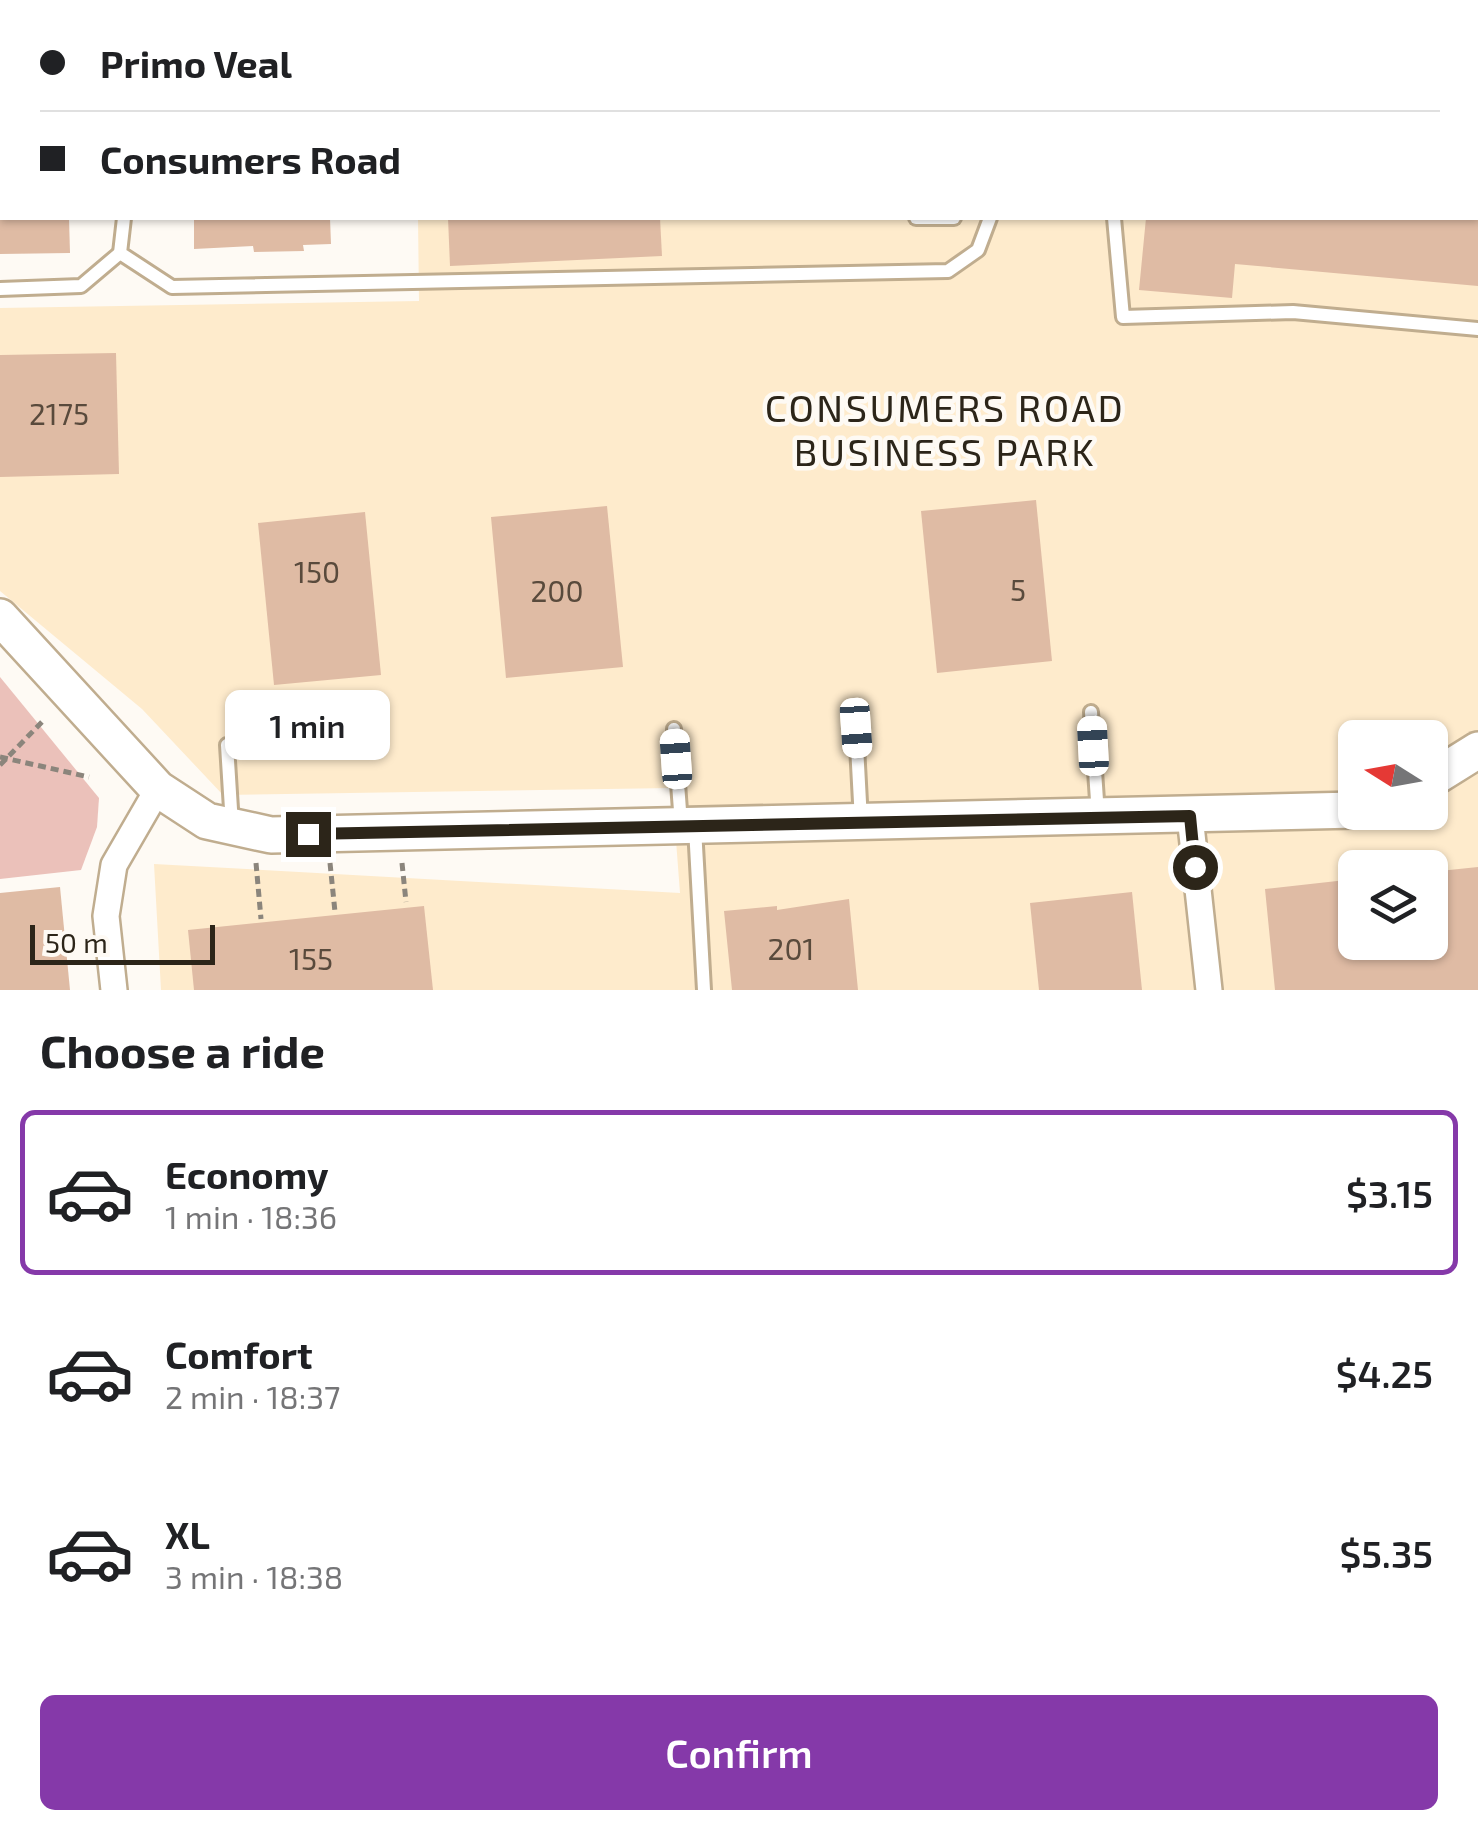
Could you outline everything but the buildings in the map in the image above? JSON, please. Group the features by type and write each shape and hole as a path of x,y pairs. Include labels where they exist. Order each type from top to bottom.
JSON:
{"street":[{"path":"0,618 158,788 207,821 272,834 1338,811"},
{"path":"1448,769 1478,750"},
{"path":"114,990 106,916 114,865 158,788"},
{"path":"1190,816 1209,990"}],"lane":[{"path":"0,289 81,286 120,253 124,220"},
{"path":"120,253 172,287 948,271 978,250 989,220"},
{"path":"1114,220 1122,317 1294,312 1478,329"},
{"path":"1091,712 1098,818"},
{"path":"856,728 862,823"},
{"path":"674,729 704,990"},
{"path":"227,746 232,828"}],"path":[{"path":"494,0 605,0"},
{"path":"2,760 42,722"},
{"path":"2,760 89,777"},
{"path":"256,863 262,919"},
{"path":"330,863 335,912"},
{"path":"402,863 406,902"}],"shaded area":[{"path":"418,220 1478,220 1478,990 161,990 154,864 680,893 672,788 223,795 142,709 0,591 0,308 419,301"},
{"path":"0,677 99,798 97,827 81,870 0,879"}],"district":[{"name":"CONSUMERS ROAD BUSINESS PARK","path":"945,431"}],"route":[{"path":"308,834 1190,816 1195,867"}]}
